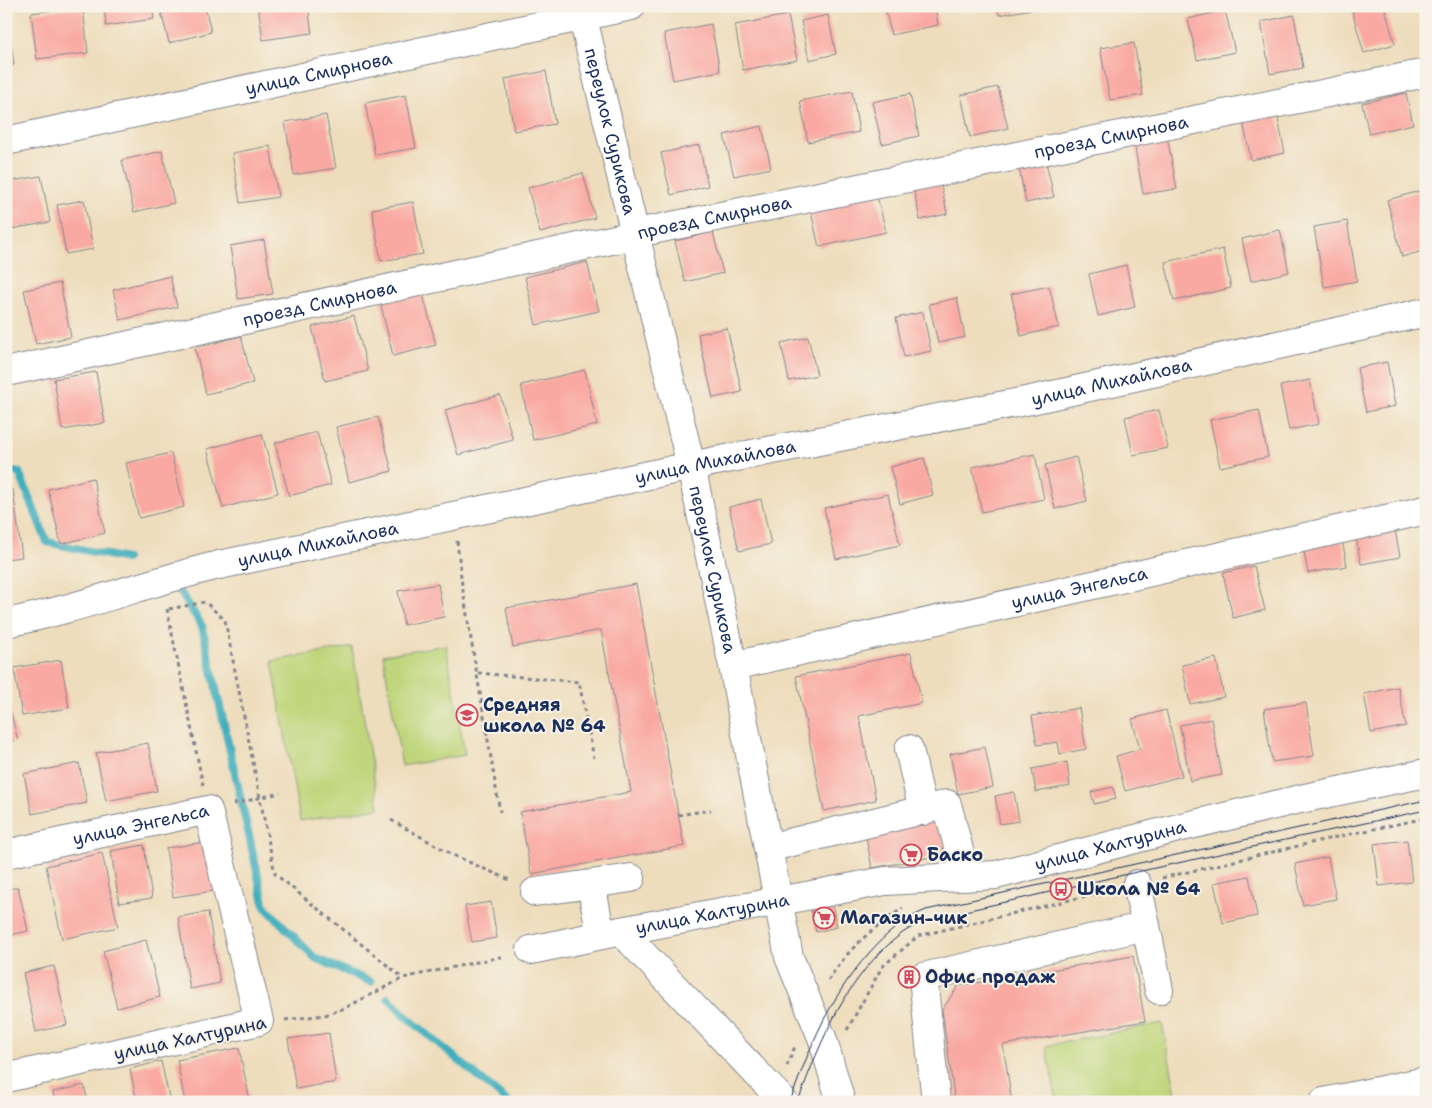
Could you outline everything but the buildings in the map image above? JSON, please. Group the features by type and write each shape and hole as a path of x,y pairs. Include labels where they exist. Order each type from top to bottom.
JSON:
{"street":[{"name":"улица Смирнова","path":"6,141 581,12 630,6"},
{"name":"переулок Сурикова","path":"581,12 691,466 733,666 790,957 823,1040 841,1102"},
{"name":"проезд Смирнова","path":"6,372 676,225 1426,73"},
{"name":"улица Михайлова","path":"6,623 42,616 190,572 691,466 1031,400 1426,312"},
{"name":"улица Энгельса","path":"733,666 1426,510"},
{"path":"909,749 923,811"},
{"name":"улица Халтурина","path":"531,950 885,880 996,875 1300,799 1426,774"},
{"path":"768,848 947,804 966,876"},
{"name":"улица Энгельса","path":"6,854 217,808 259,1021"},
{"path":"535,892 631,878"},
{"path":"590,884 611,933 780,1097"},
{"path":"1137,884 1159,990"},
{"path":"936,1102 923,977 1146,926"},
{"name":"улица Халтурина","path":"6,1078 259,1021"},
{"path":"1324,1102 1426,1082"}],"path":[{"path":"452,516 500,812"},
{"path":"175,608 205,602 225,620 275,874 403,978"},
{"path":"167,609 217,808 280,793"},
{"path":"478,672 579,682 594,758"},
{"path":"678,815 712,810"},
{"path":"846,1032 882,968 918,936 1332,838 1426,818"},
{"path":"391,820 455,856 535,892"},
{"path":"780,1097 811,1010 841,960 873,928 908,904"},
{"name":"улица Халтурина","path":"259,1021 292,1020 324,1015 345,1008 403,978 531,950"}],"green space":[{"path":"446,645 465,755 402,766 383,655"},
{"path":"352,647 379,808 300,821 272,661"},
{"path":"1162,1023 1176,1094 1135,1102 1057,1102 1046,1046"}],"waterway":[{"path":"6,473 19,472 47,542 126,559"},
{"path":"179,590 202,626 265,907 315,958 371,982"},
{"path":"388,998 407,1017 508,1102"}],"tram line":[{"path":"790,1102 813,1042 842,988 881,940 902,923 926,910 1426,800"},
{"path":"798,1102 826,1032 851,989 865,969 882,951 901,934 916,925 965,911 1124,875 1426,810"}],"place":[{"name":"Средняя школа № 64","path":"467,715"},
{"name":"Баско","path":"911,855"},
{"name":"Школа № 64","path":"1061,889"},
{"name":"Магазин-чик","path":"824,918"},
{"name":"Офис продаж","path":"909,977"}]}
